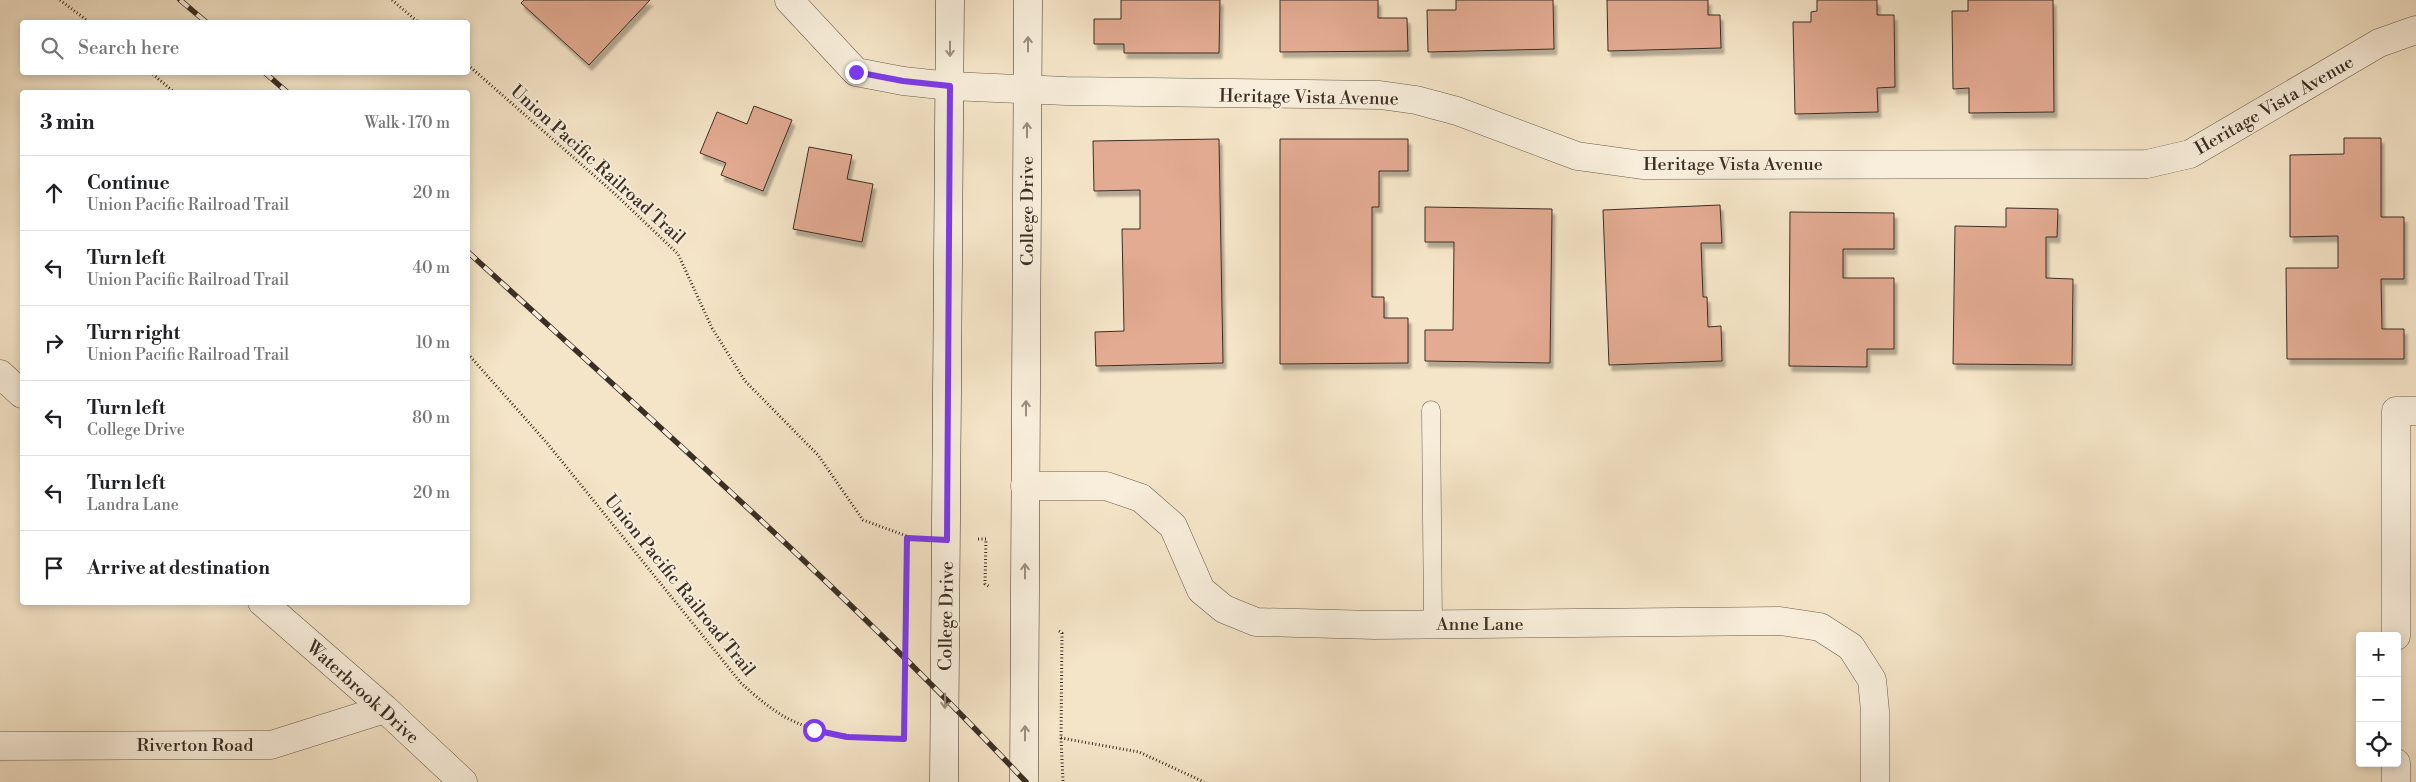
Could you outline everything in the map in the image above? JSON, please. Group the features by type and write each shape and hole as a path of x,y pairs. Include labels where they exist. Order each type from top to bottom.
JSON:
{"street":[{"name":"Heritage Vista Avenue","path":"788,0 856,72 903,81 950,86 1248,95 1380,95 1416,100 1458,111 1577,156 1642,165 2146,164 2190,154 2379,42 2416,30"},
{"name":"College Drive","path":"944,782 950,0"},
{"name":"College Drive","path":"1024,782 1028,0"},
{"path":"0,374 20,392"},
{"path":"2396,632 2406,411"},
{"name":"Anne Lane","path":"1025,486 1106,486 1141,498 1173,526 1201,590 1224,609 1256,622 1433,624 1780,621 1820,627 1851,647 1872,680 1875,711 1875,782"},
{"name":"Waterbrook Drive","path":"265,605 385,709 463,782"},
{"name":"Riverton Road","path":"0,746 271,745 385,709"},
{"path":"2396,767 2396,782"}],"lane":[{"path":"1431,410 1433,624"}],"path":[{"path":"60,0 86,20"},
{"path":"392,0 416,20"},
{"name":"Union Pacific Railroad Trail","path":"470,67 614,193 678,254 712,328 745,381 818,455 863,520 907,538 986,540 985,584 1062,633 1061,738 1063,782"},
{"path":"154,75 172,90"},
{"name":"Union Pacific Railroad Trail","path":"470,356 548,443 741,683 775,711 814,730 847,737 904,739 907,538"},
{"path":"1061,738 1139,752 1204,782"}],"building":[{"path":"524,0 650,0 589,65 521,3"},
{"path":"1121,0 1220,0 1219,53 1124,53 1124,44 1094,44 1094,19 1121,19"},
{"path":"1280,0 1378,0 1378,18 1407,18 1408,51 1280,52"},
{"path":"1456,0 1553,0 1554,49 1428,52 1427,10 1456,10"},
{"path":"1607,0 1708,0 1708,15 1720,15 1721,48 1608,51"},
{"path":"1817,0 1877,0 1877,15 1894,15 1895,87 1877,88 1878,112 1795,114 1793,22 1811,22 1811,12 1817,11"},
{"path":"1968,0 2053,0 2054,112 1969,113 1969,88 1953,89 1952,11 1968,11"},
{"path":"754,106 792,120 763,191 721,175 726,163 700,153 717,112 747,124"},
{"path":"2344,138 2381,138 2381,217 2404,217 2404,279 2381,279 2382,329 2404,329 2404,359 2287,359 2286,268 2338,268 2338,236 2290,237 2290,155 2344,154"},
{"path":"1219,139 1223,363 1096,366 1095,332 1124,331 1122,229 1140,229 1140,190 1094,191 1093,141"},
{"path":"1280,139 1408,139 1408,171 1379,171 1379,207 1372,207 1372,297 1384,297 1384,318 1408,318 1408,363 1280,364"},
{"path":"809,147 852,155 847,179 873,184 862,242 793,229"},
{"path":"1720,205 1722,243 1701,243 1703,297 1707,297 1708,327 1721,326 1722,361 1609,365 1603,210"},
{"path":"1425,207 1552,209 1550,363 1425,361 1425,330 1453,330 1454,242 1425,242"},
{"path":"2006,208 2058,209 2057,237 2046,237 2046,278 2073,279 2072,365 1953,364 1955,226 2006,227"},
{"path":"1790,212 1894,213 1894,249 1843,249 1843,278 1894,278 1894,349 1867,349 1867,367 1789,366"}],"railway":[{"path":"180,0 204,20"},
{"path":"267,75 285,90"},
{"path":"470,254 681,446 822,578 1026,782"}],"route":[{"path":"814,730 847,737 904,739 907,538 947,540 950,86 903,81 856,72"}]}
